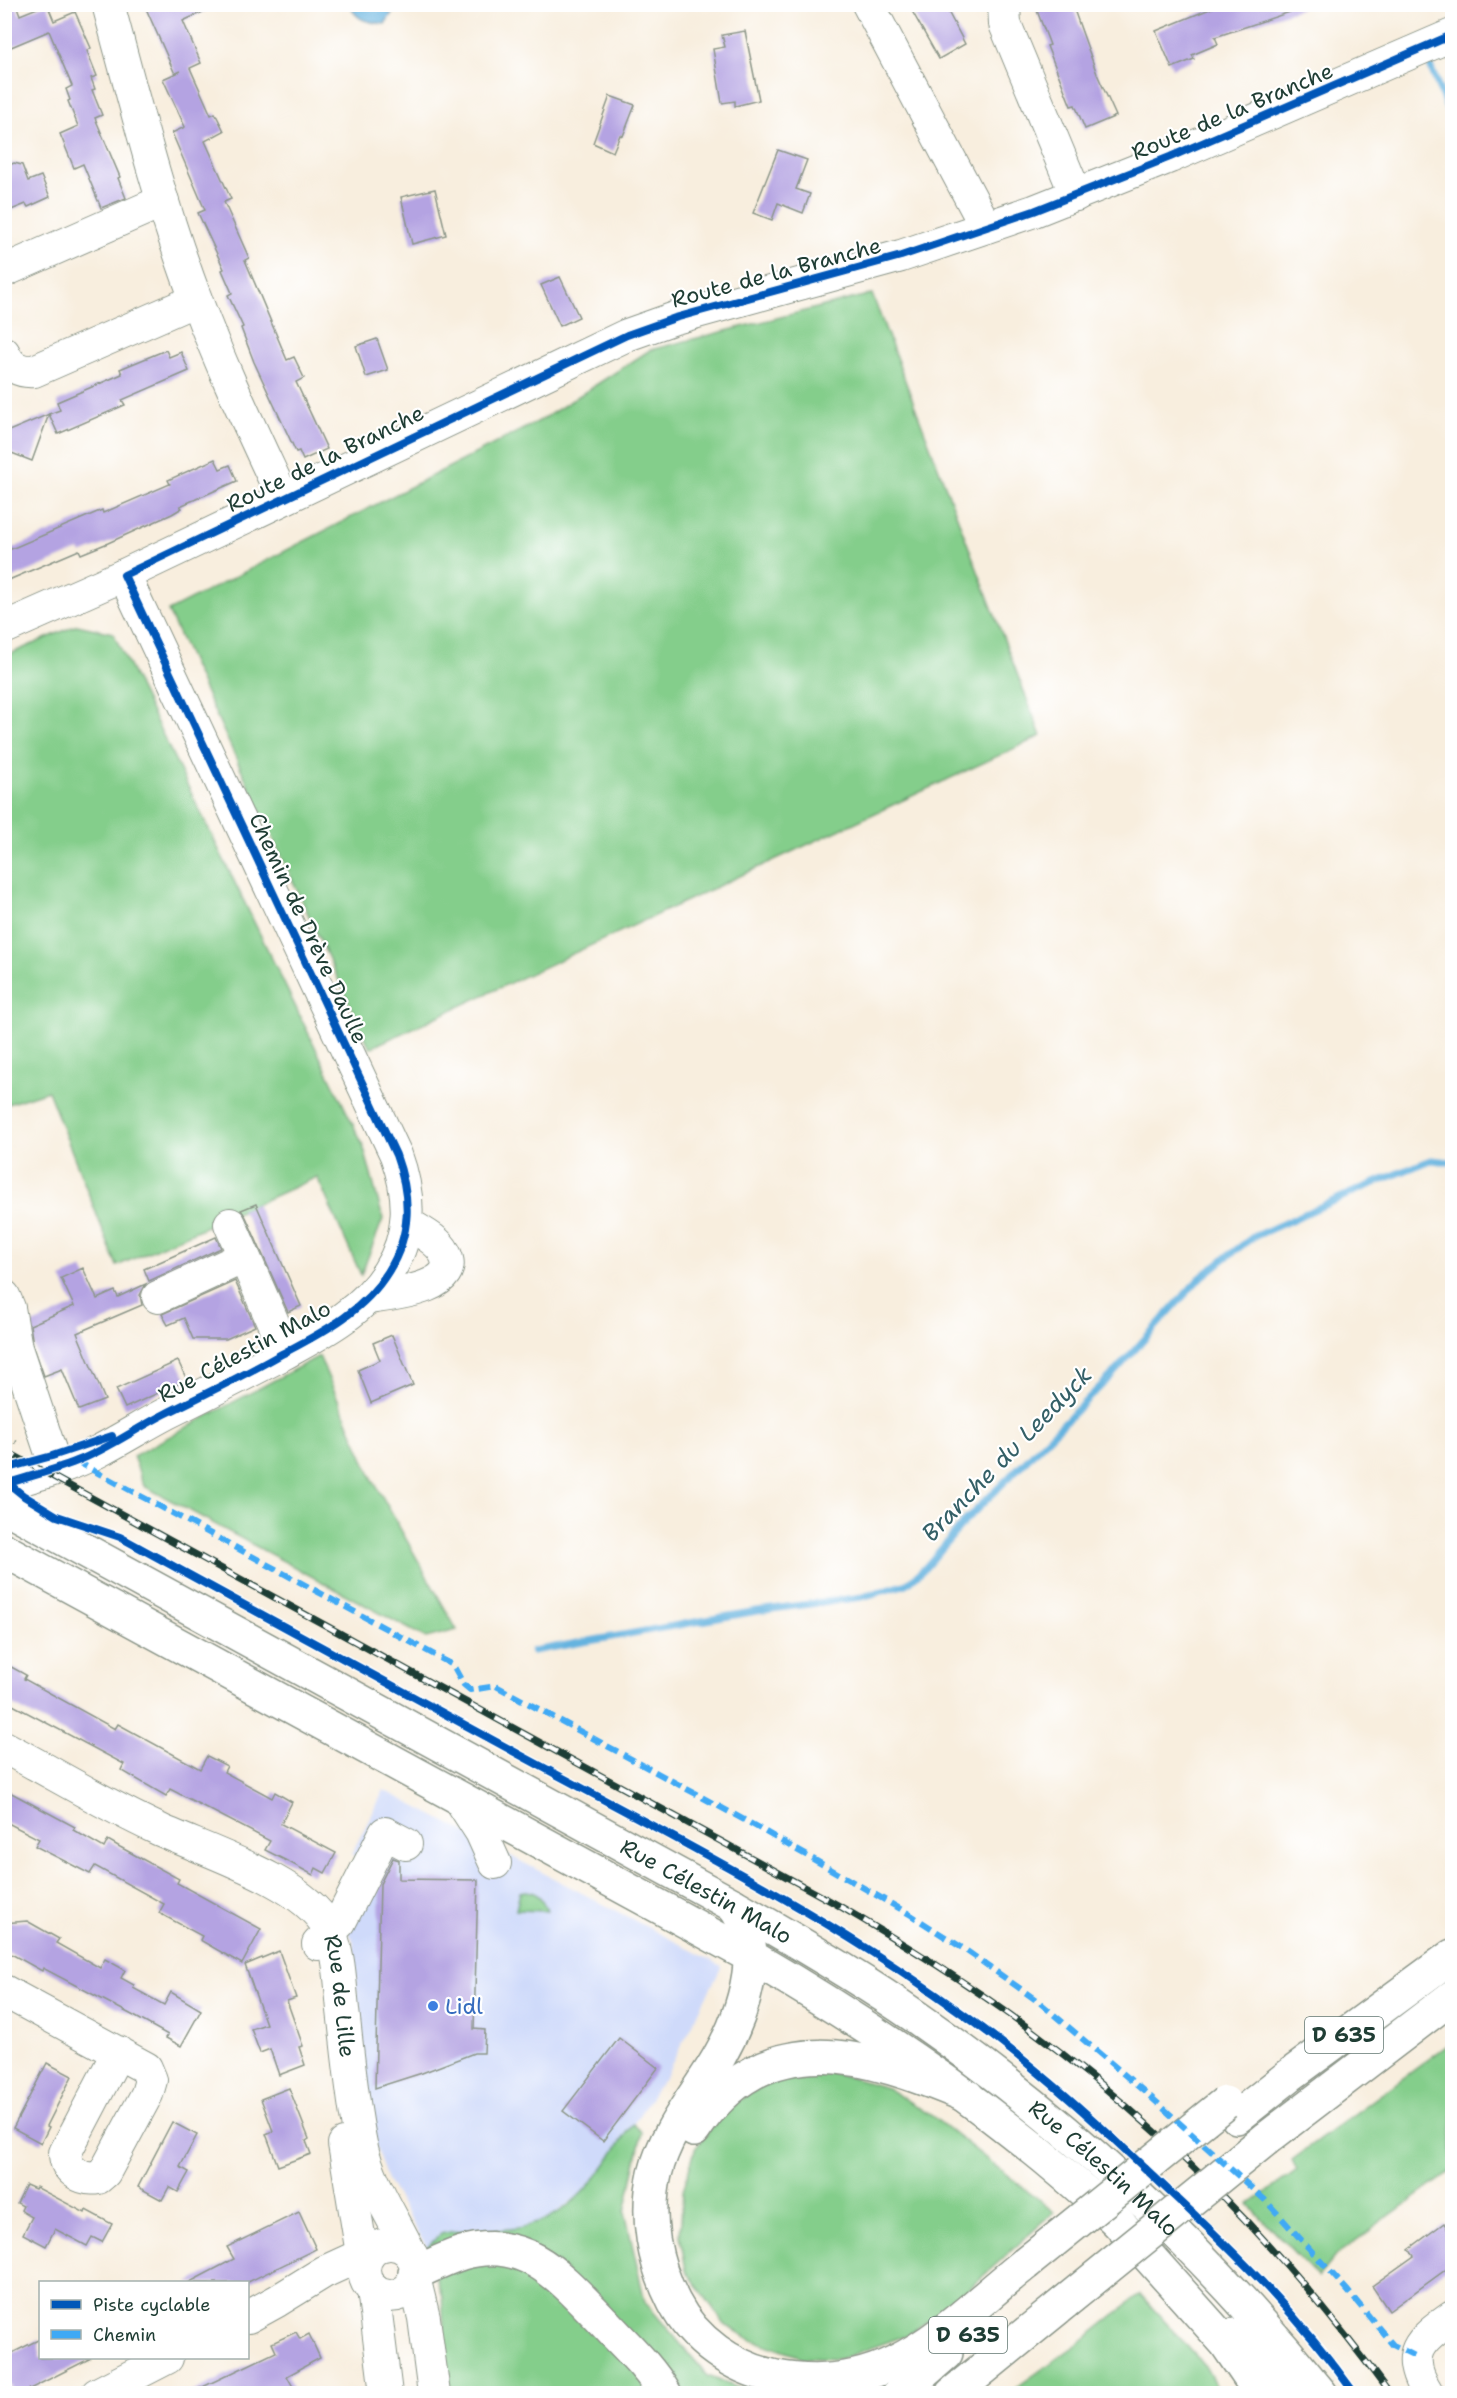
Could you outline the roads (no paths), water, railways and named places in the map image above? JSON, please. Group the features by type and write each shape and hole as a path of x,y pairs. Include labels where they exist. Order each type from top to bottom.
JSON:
{"main road":[{"name":"Rue Célestin Malo","path":"4,1506 733,1905 830,1961 914,2016 1044,2114 1107,2168 1231,2290 1321,2394"},
{"name":"Rue Célestin Malo","path":"4,1550 750,1956 864,2024 967,2096 1116,2220 1217,2317 1284,2394"},
{"path":"733,1905 746,1927 750,1956 745,1993 731,2032 719,2056 671,2133 655,2173 651,2202 652,2230 660,2271 684,2319 714,2350 733,2361 781,2378 832,2383 874,2374 914,2355 1031,2271"},
{"name":"D 635","path":"899,2394 1031,2271 1231,2110 1290,2075 1443,1963"},
{"name":"D 635","path":"952,2394 1073,2307 1452,1997"},
{"path":"1273,2144 1452,2004"},
{"path":"667,2288 663,2260 663,2224 674,2170 695,2128 717,2100 739,2081 782,2061 812,2056 838,2056 903,2071 967,2096"},
{"path":"1116,2220 1226,2343 1261,2394"},
{"path":"414,2268 480,2249 508,2250 534,2259 567,2284 650,2371 665,2394"},
{"path":"989,2394 1073,2307"}],"street":[{"path":"108,4 163,201 196,300 231,388 283,498"},
{"path":"868,4 986,227"},
{"path":"1004,4 1005,24 1076,195"},
{"name":"Route de la Branche","path":"4,628 124,575 578,356 646,327 873,264 1076,195 1452,36"},
{"path":"4,271 163,201"},
{"path":"4,353 9,362 18,369 34,371 196,300"},
{"name":"Chemin de Drève Daulle","path":"124,575 396,1155 405,1181 407,1223 401,1248 395,1261 368,1298"},
{"path":"368,1298 421,1288 441,1278 445,1271 447,1265 444,1250 407,1223"},
{"path":"230,1224 286,1352"},
{"path":"158,1297 244,1257"},
{"path":"4,1296 9,1308 16,1348 52,1456"},
{"name":"Rue Célestin Malo","path":"4,1484 76,1461 101,1450 133,1431 286,1352 344,1318 368,1298"},
{"name":"Rue Célestin Malo","path":"4,1469 133,1431"},
{"name":"Rue de Lille","path":"4,1747 156,1828 214,1868 291,1912 324,1939 338,1956 348,2059 364,2154 375,2187 399,2228 414,2268 424,2318 434,2394"},
{"path":"459,1798 481,1832 495,1863"},
{"path":"324,1939 343,1916 385,1833 406,1844"},
{"name":"Rue de Lille","path":"324,1939 322,1968 330,2047 368,2269 386,2394"},
{"path":"4,1991 118,2052"},
{"path":"249,2316 278,2301 322,2289 368,2269 382,2245 393,2244 404,2248 414,2268 410,2287 397,2294 382,2295 368,2269"},
{"path":"1428,2394 1416,2371 1415,2356 1424,2337 1452,2317"},
{"path":"97,2394 165,2359"}],"water":[{"path":"350,5 397,5 385,24 359,18"}],"waterway":[{"name":"Branche du Leedyck","path":"1429,63 1452,121"},
{"name":"Branche du Leedyck","path":"533,1651 757,1611 862,1597 907,1584 925,1568 967,1519 1112,1375 1199,1279 1224,1259 1253,1237 1360,1189 1431,1160 1452,1162"}],"railway":[{"path":"4,1450 836,1904 977,1992 1075,2064 1174,2149 1266,2242 1309,2291 1390,2394"}],"place":[{"name":"Lidl","path":"433,2006"}]}
